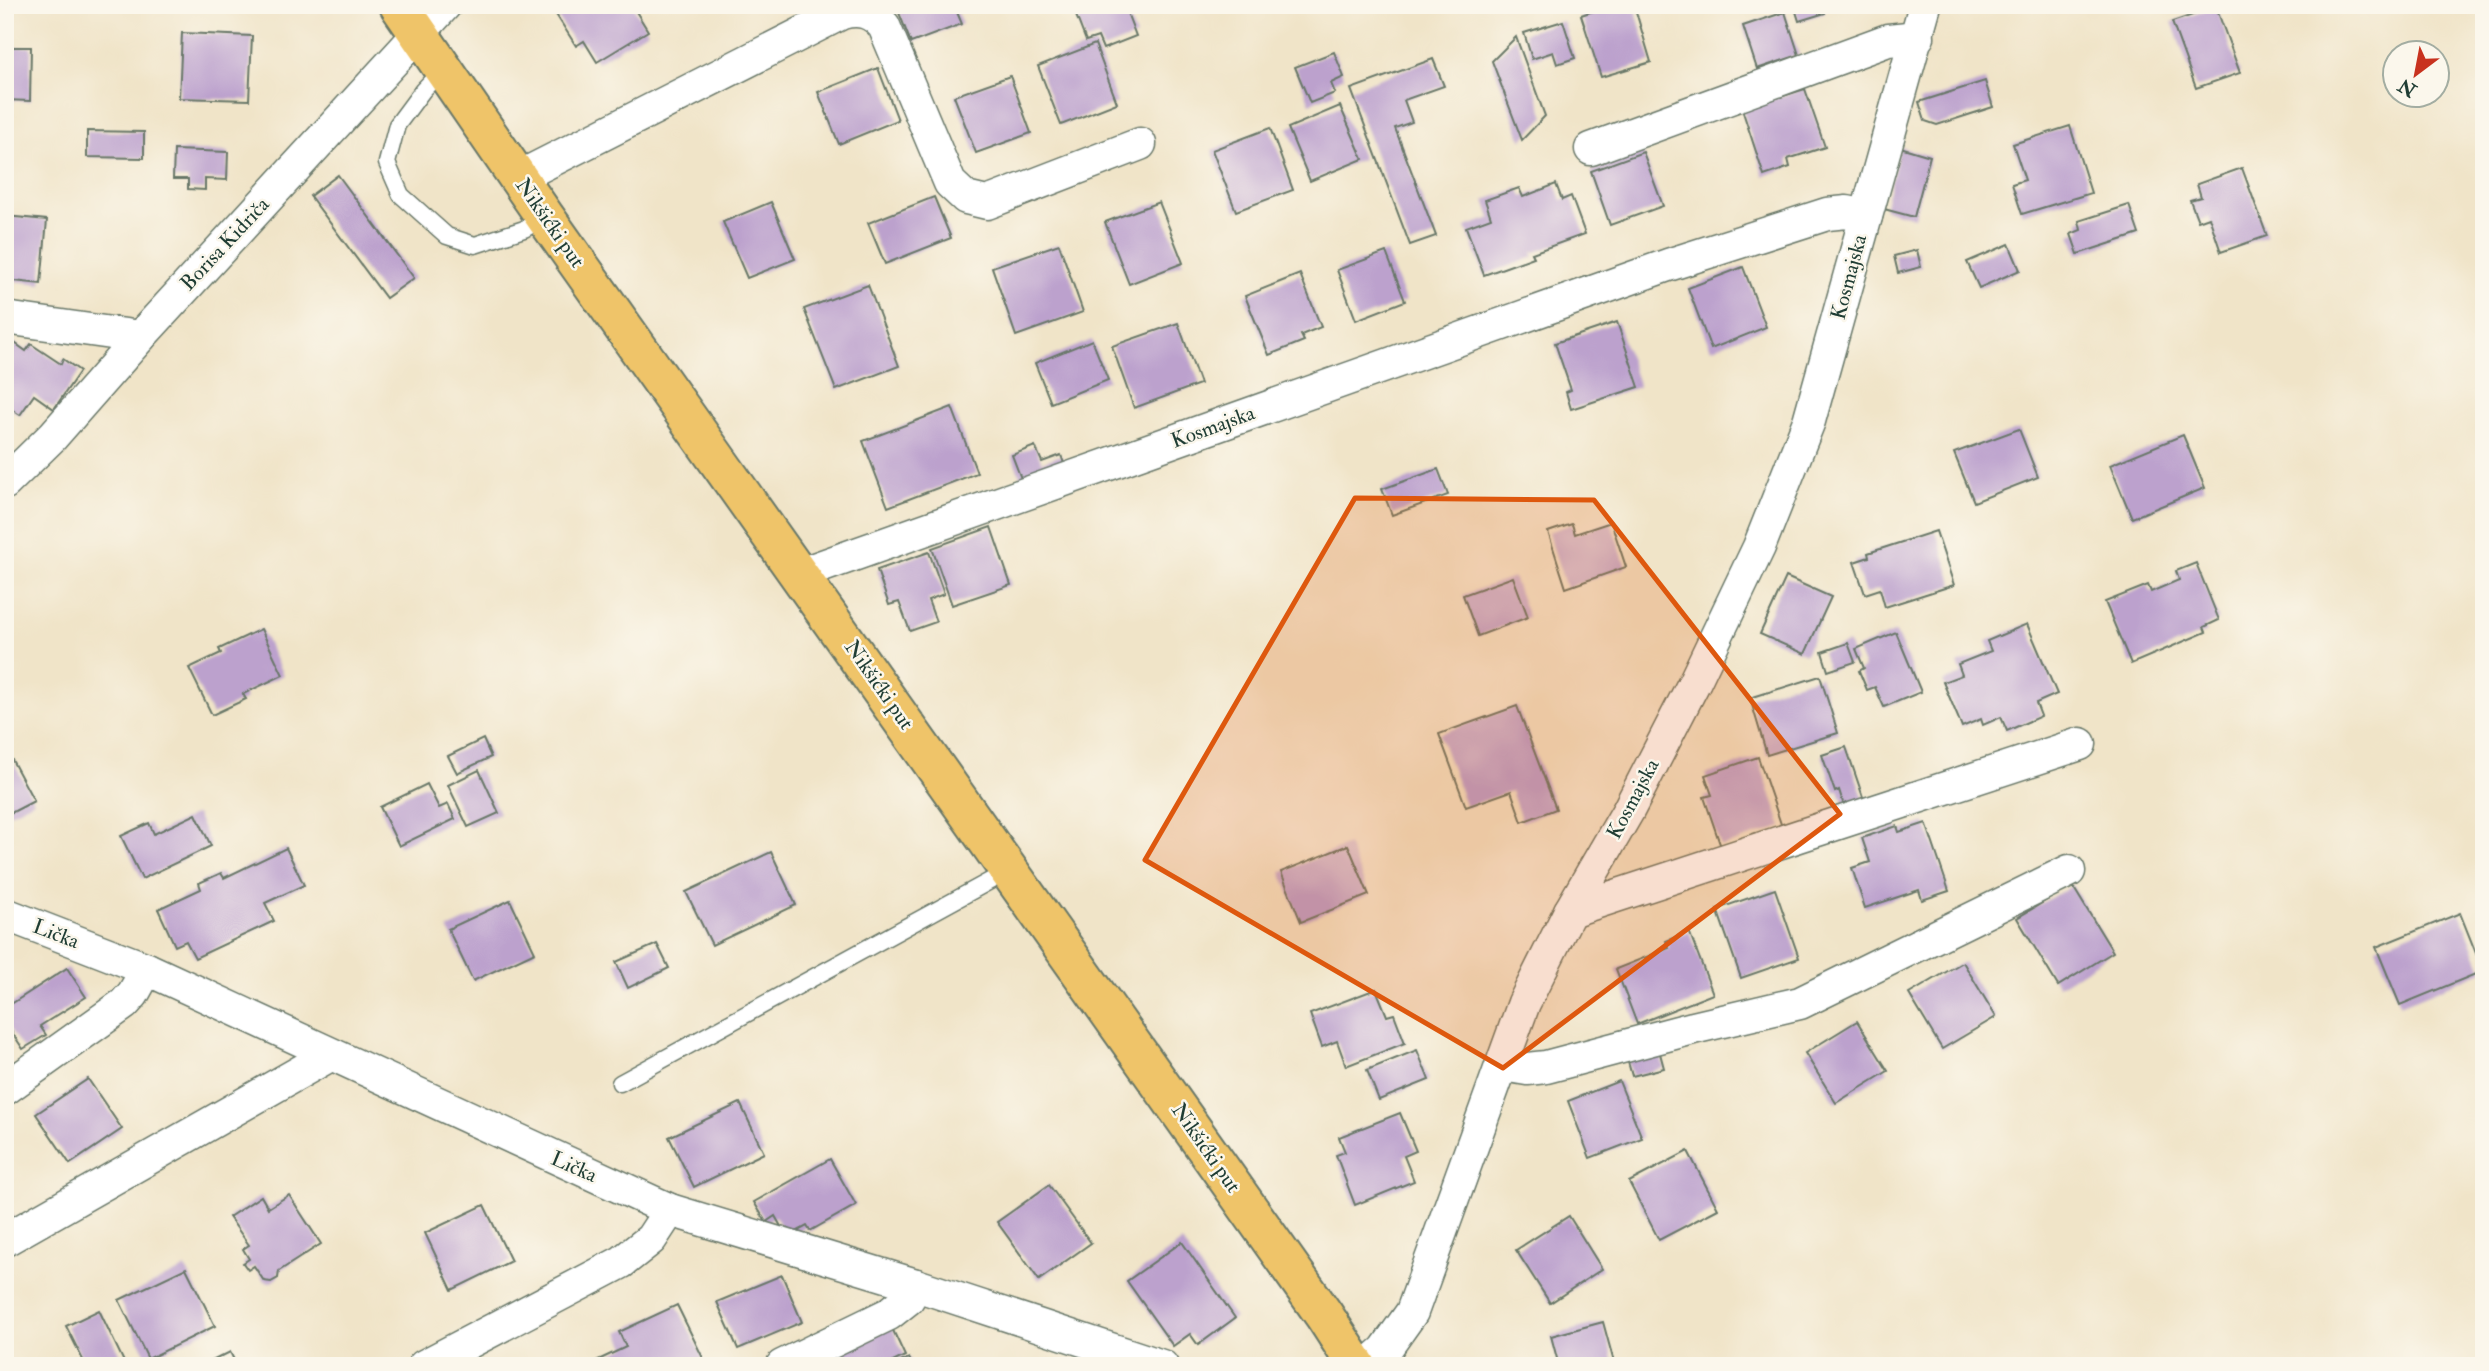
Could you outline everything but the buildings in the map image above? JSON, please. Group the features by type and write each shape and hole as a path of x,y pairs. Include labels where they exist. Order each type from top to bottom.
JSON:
{"main road":[{"name":"Nikšićki put","path":"409,20 545,217 1010,870 1357,1366"}],"street":[{"name":"Borisa Kidriča","path":"5,483 53,436 140,337 409,20 445,5"},
{"name":"Kosmajska","path":"1367,1366 1385,1350 1412,1312 1524,1003 1570,911 1628,811 1695,681 1759,547 1810,421 1925,5"},
{"path":"519,177 852,10 865,11 875,16 884,26 950,183 966,198 987,203 1140,144"},
{"path":"1591,149 1888,40 1918,37"},
{"name":"Kosmajska","path":"800,574 1668,265 1826,214 1847,212 1866,216"},
{"path":"5,318 140,337"},
{"path":"1570,911 2080,744"},
{"path":"1503,1065 1527,1069 1546,1067 1656,1037 1800,1003 1836,988 2068,871"},
{"name":"Lička","path":"5,914 147,969 670,1210 916,1285 1162,1366"},
{"path":"5,1089 124,1004 147,969"},
{"path":"5,1240 330,1055"},
{"path":"424,1366 622,1262 651,1239 670,1210"},
{"path":"782,1366 889,1314 908,1299 916,1285"}],"lane":[{"path":"443,69 423,90 397,125 387,163 401,195 447,236 475,245 524,229 545,217"},
{"path":"620,1083 1010,870"}],"highlighted area":[{"path":"1355,498 1594,500 1840,814 1503,1068 1145,860"}]}
